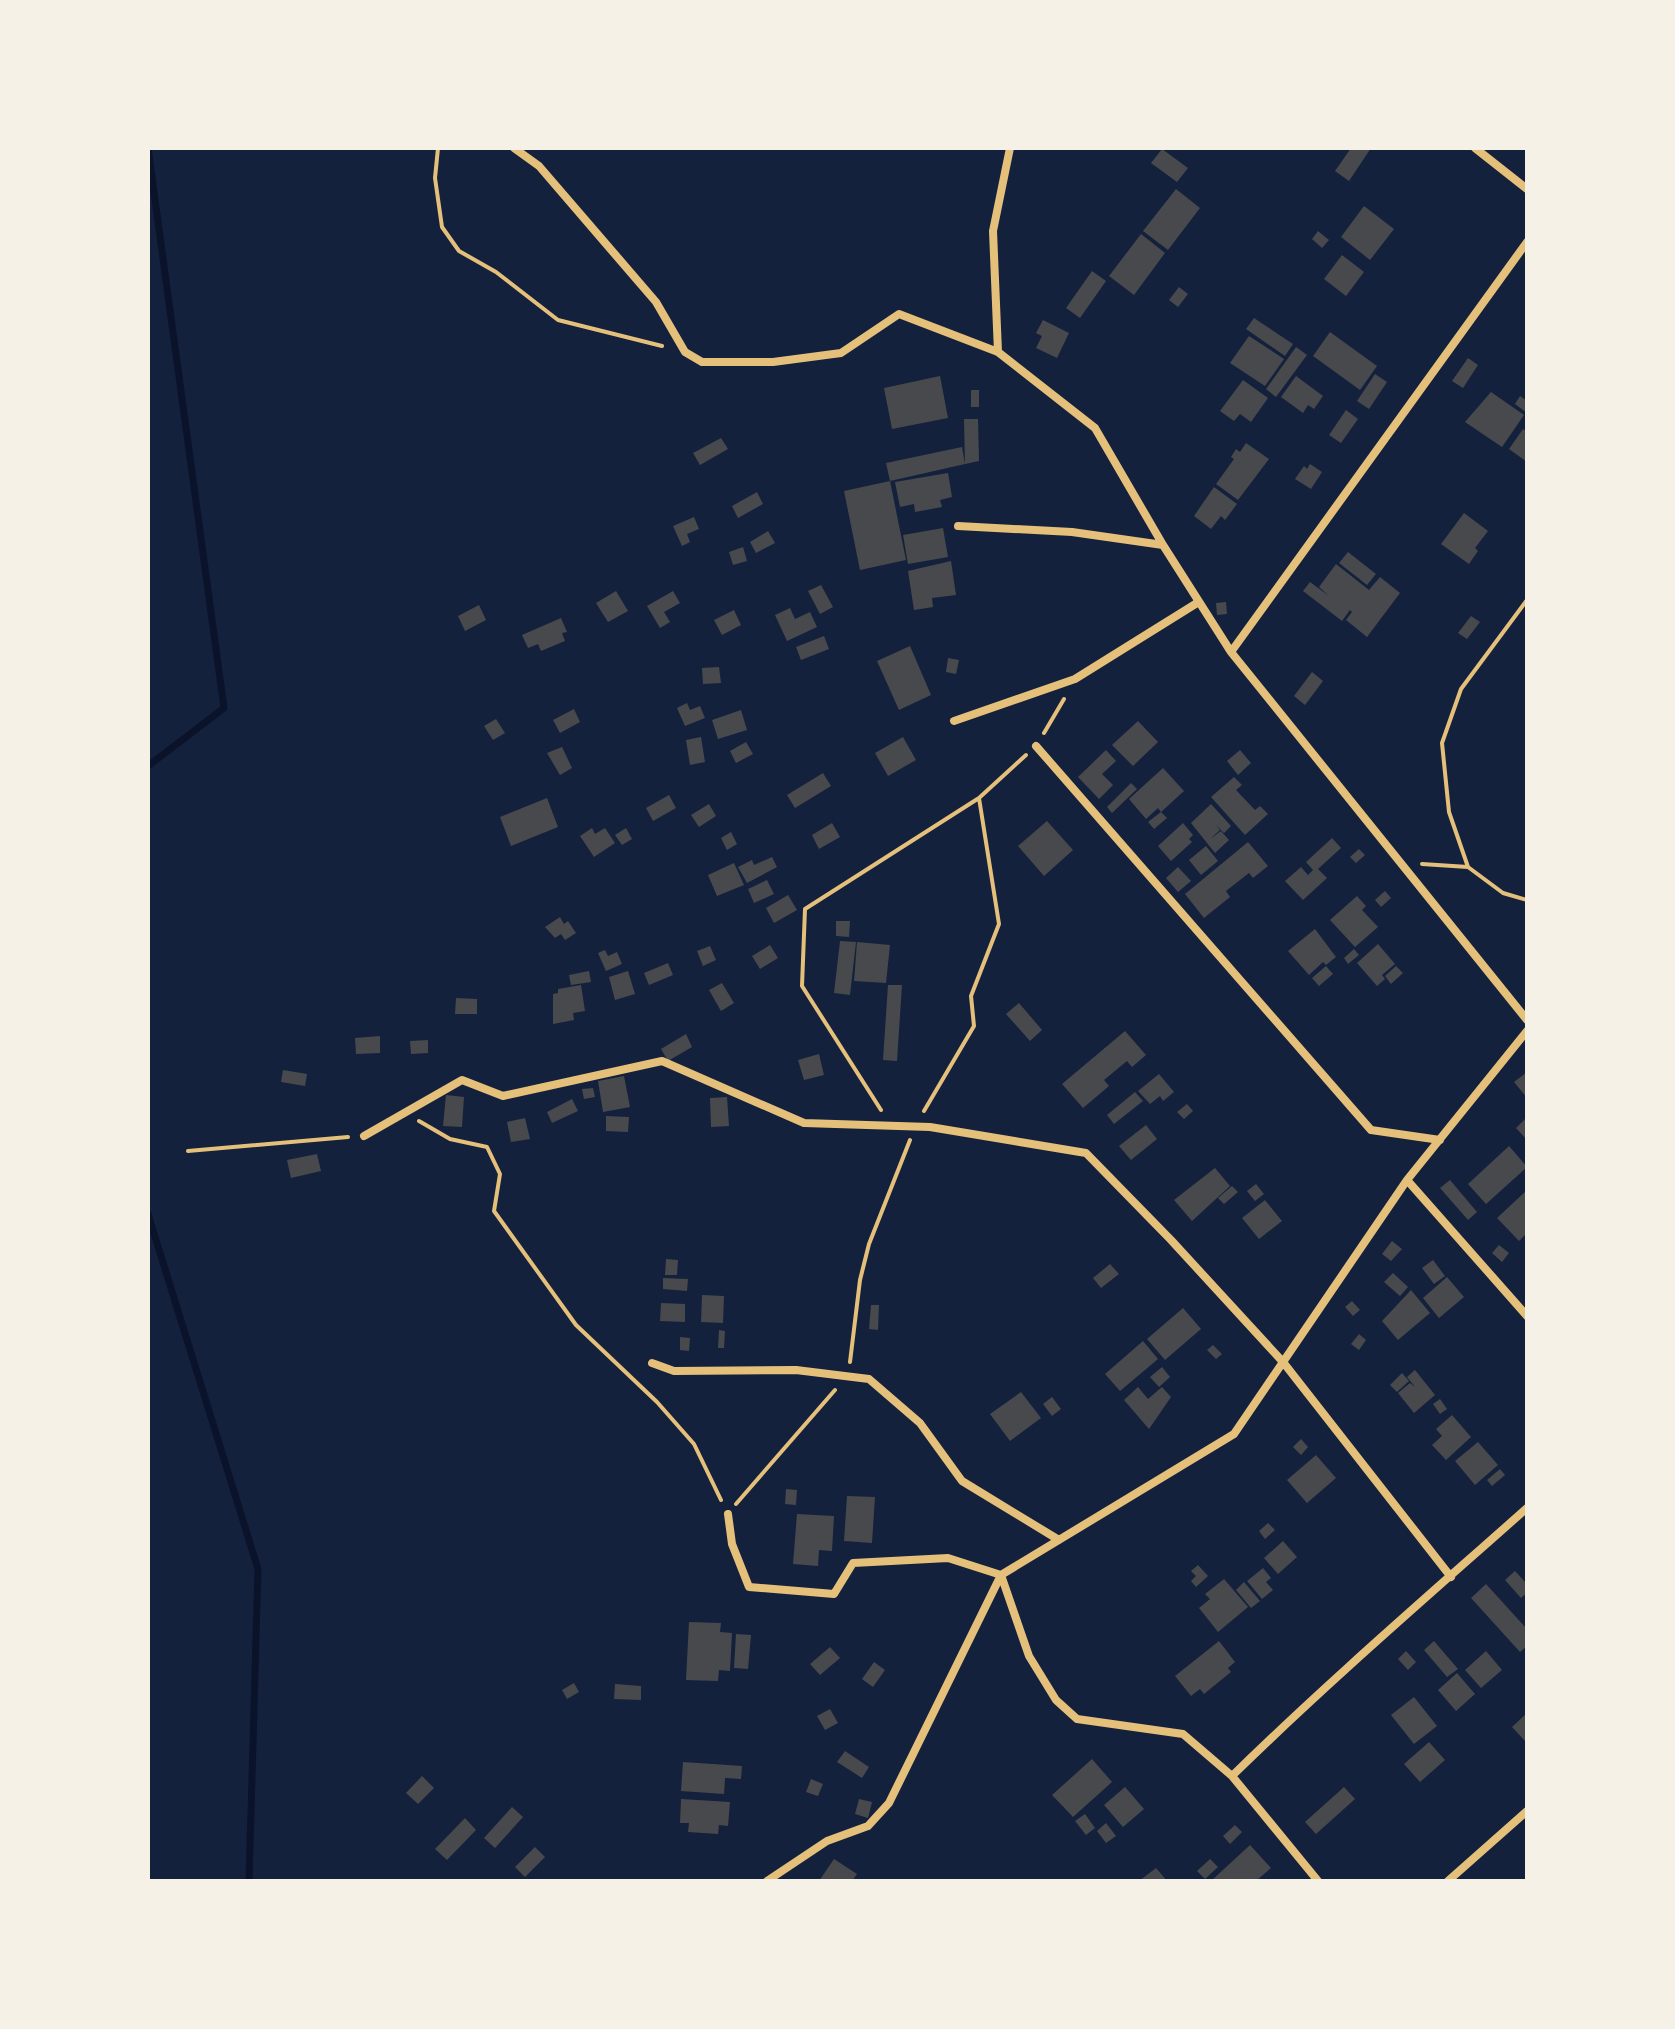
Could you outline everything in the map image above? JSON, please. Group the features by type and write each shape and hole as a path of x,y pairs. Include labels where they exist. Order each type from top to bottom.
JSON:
{"street":[{"path":"514,148 539,166 656,302 685,352 702,362 773,362 841,353 899,314 998,352 1095,428 1197,603 1231,652 1527,1020"},
{"path":"998,352 993,231 1010,148"},
{"path":"1475,148 1527,189"},
{"path":"1231,652 1527,242"},
{"path":"958,526 1072,532 1163,545"},
{"path":"954,721 1075,679 1197,603"},
{"path":"1036,746 1371,1130 1440,1140"},
{"path":"767,1881 827,1841 868,1826 889,1803 1001,1575 1234,1434 1407,1180 1527,1031"},
{"path":"364,1136 462,1080 503,1096 662,1061 804,1123 915,1127 1086,1153 1283,1362 1451,1577"},
{"path":"1407,1180 1527,1316"},
{"path":"652,1363 674,1371 796,1370 869,1379 920,1423 962,1481 1059,1540"},
{"path":"1232,1776 1328,1682 1527,1508"},
{"path":"728,1514 732,1544 749,1587 834,1594 853,1563 893,1559 948,1558 1001,1575"},
{"path":"1001,1575 1029,1656 1056,1700 1077,1719 1183,1734 1232,1776 1318,1881"},
{"path":"1448,1881 1527,1811"}],"path":[{"path":"438,148 435,178 442,227 459,251 496,272 558,320 685,352"},
{"path":"1468,867 1449,812 1442,743 1461,689 1527,600"},
{"path":"896,1126 874,1104 802,986 805,909 979,798 1036,746 1075,679"},
{"path":"406,1124 420,1121 450,1139 487,1147 500,1174 494,1211 576,1325 647,1392 694,1444 728,1514 848,1376 860,1280 869,1244 915,1127 974,1026 971,996 999,924 979,798"},
{"path":"1401,863 1468,867 1503,893 1527,900"},
{"path":"188,1151 364,1136"}],"building":[{"path":"1351,148 1371,148 1349,181 1335,171"},
{"path":"1162,149 1188,168 1177,182 1151,163"},
{"path":"1176,189 1200,208 1168,250 1143,231"},
{"path":"1364,206 1394,229 1370,260 1341,237"},
{"path":"1318,231 1329,240 1322,248 1312,239"},
{"path":"1141,234 1165,253 1134,295 1109,276"},
{"path":"1342,255 1364,272 1346,296 1324,279"},
{"path":"1092,271 1106,281 1080,318 1066,308"},
{"path":"1179,287 1188,294 1178,307 1169,300"},
{"path":"1254,318 1293,344 1285,356 1246,329"},
{"path":"1043,320 1069,333 1057,358 1036,348 1042,336 1036,333"},
{"path":"1330,332 1377,366 1360,390 1313,356"},
{"path":"1249,336 1284,359 1265,386 1230,363"},
{"path":"1296,347 1307,355 1276,397 1266,389"},
{"path":"1468,358 1478,365 1463,388 1452,381"},
{"path":"1375,374 1387,382 1369,409 1357,401"},
{"path":"940,376 948,418 892,429 884,388"},
{"path":"1296,376 1323,396 1314,409 1308,405 1303,413 1281,397"},
{"path":"1243,380 1268,398 1251,422 1240,414 1234,421 1220,411"},
{"path":"971,390 979,390 979,407 971,407"},
{"path":"1491,392 1524,415 1502,447 1465,422"},
{"path":"1520,396 1527,401 1527,413 1515,404"},
{"path":"1346,410 1358,419 1341,443 1329,435"},
{"path":"964,419 978,419 979,461 965,464"},
{"path":"1523,429 1527,432 1527,462 1509,449"},
{"path":"721,438 728,449 700,465 693,453"},
{"path":"1246,443 1269,459 1238,500 1216,484 1234,459 1231,457 1236,449 1240,452"},
{"path":"962,447 965,464 890,481 886,463"},
{"path":"1310,464 1322,472 1311,489 1295,479 1304,466 1307,469"},
{"path":"948,473 952,497 940,500 942,507 915,512 914,504 900,507 895,482"},
{"path":"890,481 906,560 860,570 844,491"},
{"path":"1214,487 1237,504 1225,520 1221,516 1211,529 1194,516"},
{"path":"757,492 763,504 738,518 732,506"},
{"path":"1464,513 1488,531 1475,548 1478,551 1469,564 1441,544"},
{"path":"694,517 699,529 687,534 690,542 682,546 673,526"},
{"path":"943,528 948,557 908,564 903,535"},
{"path":"768,531 775,543 756,553 750,542"},
{"path":"743,547 747,561 733,565 729,552"},
{"path":"1348,552 1376,574 1367,585 1339,563"},
{"path":"951,561 956,595 932,598 933,607 914,610 908,571"},
{"path":"1336,564 1369,590 1380,577 1400,593 1367,637 1346,620 1352,612 1350,610 1342,621 1303,591 1310,582 1329,596 1319,587"},
{"path":"821,585 833,607 820,614 808,591"},
{"path":"616,591 628,611 608,622 596,603"},
{"path":"673,591 680,603 664,612 670,622 660,628 647,606"},
{"path":"1226,602 1227,614 1217,615 1216,603"},
{"path":"479,605 486,620 465,631 458,616"},
{"path":"790,608 795,619 810,612 817,627 787,641 775,615"},
{"path":"734,610 741,625 722,635 714,620"},
{"path":"1471,616 1480,622 1467,639 1458,633"},
{"path":"561,618 567,632 562,633 565,641 541,651 538,644 528,648 522,635"},
{"path":"824,636 829,649 801,660 796,647"},
{"path":"910,646 931,695 899,710 877,661"},
{"path":"948,658 959,660 956,674 946,672"},
{"path":"719,667 721,683 703,684 702,668"},
{"path":"1312,672 1323,681 1305,705 1294,696"},
{"path":"687,703 690,710 700,706 705,718 685,726 677,708"},
{"path":"574,709 580,722 560,733 553,720"},
{"path":"741,710 747,730 718,739 712,720"},
{"path":"496,719 505,733 493,740 484,726"},
{"path":"1138,721 1158,742 1133,766 1112,745"},
{"path":"701,737 705,762 690,765 686,740"},
{"path":"903,737 916,760 888,776 875,753"},
{"path":"746,742 753,754 736,763 730,751"},
{"path":"562,747 572,768 560,775 547,753"},
{"path":"1106,750 1116,761 1102,774 1113,785 1099,799 1078,777"},
{"path":"1240,750 1251,763 1238,775 1227,761"},
{"path":"1163,768 1184,791 1161,812 1158,808 1146,819 1129,799"},
{"path":"823,773 831,786 795,808 787,795"},
{"path":"1234,777 1242,785 1236,790 1255,810 1260,806 1268,814 1245,835 1211,797"},
{"path":"1131,783 1137,789 1112,813 1107,807"},
{"path":"669,795 676,808 653,821 646,808"},
{"path":"547,798 558,827 511,846 500,817"},
{"path":"709,804 716,816 699,827 691,815"},
{"path":"1211,804 1231,826 1224,833 1216,825 1220,830 1210,839 1221,831 1229,840 1215,853 1191,823"},
{"path":"1161,812 1167,818 1154,829 1148,822"},
{"path":"1047,821 1073,850 1044,876 1018,846"},
{"path":"832,823 840,837 819,849 812,835"},
{"path":"1183,823 1193,835 1189,839 1192,842 1171,861 1158,846"},
{"path":"592,828 595,834 605,828 615,843 594,857 580,836"},
{"path":"626,828 632,839 622,845 615,835"},
{"path":"731,832 737,844 727,850 721,838"},
{"path":"1332,838 1341,848 1318,869 1327,878 1303,900 1285,881 1301,867 1308,875 1313,870 1306,862"},
{"path":"1248,842 1268,866 1253,878 1249,873 1226,891 1230,897 1204,918 1185,894"},
{"path":"1206,846 1218,861 1201,875 1189,860"},
{"path":"1359,849 1365,855 1356,863 1350,857"},
{"path":"772,857 777,867 747,883 738,867 752,860 754,865"},
{"path":"734,863 744,885 717,896 708,875"},
{"path":"1178,867 1191,881 1178,892 1166,878"},
{"path":"767,880 774,894 754,903 748,889"},
{"path":"1385,891 1391,898 1381,907 1375,900"},
{"path":"788,895 797,910 774,923 766,908"},
{"path":"1357,896 1366,906 1362,910 1378,927 1355,947 1330,920"},
{"path":"560,917 564,924 568,921 576,933 565,940 561,934 555,938 545,927"},
{"path":"836,921 850,921 849,937 836,936"},
{"path":"1315,929 1336,957 1326,965 1323,962 1309,975 1288,951"},
{"path":"840,941 856,942 850,995 834,993"},
{"path":"857,942 890,945 886,983 854,981"},
{"path":"1378,944 1395,964 1382,975 1385,979 1377,986 1357,963"},
{"path":"770,945 778,958 760,969 752,956"},
{"path":"710,946 716,960 703,966 697,951"},
{"path":"1354,949 1359,955 1348,964 1344,958"},
{"path":"605,950 608,956 617,952 622,964 606,971 598,953"},
{"path":"668,963 673,975 649,985 644,973"},
{"path":"1326,966 1333,974 1319,986 1312,978"},
{"path":"1396,966 1403,973 1391,984 1385,976"},
{"path":"589,971 591,982 571,985 569,975"},
{"path":"628,971 635,994 615,1000 609,977"},
{"path":"722,983 734,1003 721,1011 709,990"},
{"path":"581,985 585,1011 573,1013 574,1020 553,1024 553,994 558,993 558,989"},
{"path":"888,985 902,985 897,1061 883,1060"},
{"path":"456,998 477,999 477,1014 455,1014"},
{"path":"1019,1003 1042,1030 1030,1041 1006,1014"},
{"path":"1125,1031 1146,1055 1132,1067 1127,1061 1104,1080 1109,1086 1083,1108 1062,1084"},
{"path":"686,1034 692,1047 668,1061 661,1049"},
{"path":"380,1036 380,1053 356,1054 355,1038"},
{"path":"428,1040 428,1053 411,1054 410,1041"},
{"path":"819,1054 824,1075 804,1080 798,1060"},
{"path":"283,1070 307,1074 305,1086 281,1082"},
{"path":"1527,1072 1527,1098 1514,1082"},
{"path":"1159,1074 1174,1092 1163,1101 1160,1096 1150,1104 1138,1091"},
{"path":"624,1076 630,1107 603,1112 598,1081"},
{"path":"593,1088 595,1097 584,1099 582,1089"},
{"path":"1135,1092 1143,1101 1114,1124 1107,1115"},
{"path":"446,1095 464,1097 462,1127 443,1126"},
{"path":"727,1097 729,1126 711,1127 710,1098"},
{"path":"572,1099 578,1111 552,1123 547,1112"},
{"path":"1187,1104 1193,1111 1184,1119 1177,1112"},
{"path":"606,1116 629,1117 628,1132 606,1131"},
{"path":"1527,1117 1527,1140 1516,1128"},
{"path":"525,1118 530,1139 511,1142 507,1122"},
{"path":"1146,1125 1157,1139 1131,1160 1119,1146"},
{"path":"1509,1146 1527,1167 1486,1204 1468,1184"},
{"path":"317,1154 321,1171 291,1178 287,1160"},
{"path":"1215,1168 1230,1186 1192,1221 1174,1200"},
{"path":"1450,1180 1477,1212 1468,1220 1440,1188"},
{"path":"1256,1184 1264,1194 1255,1201 1247,1191"},
{"path":"1232,1186 1238,1192 1224,1204 1218,1198"},
{"path":"1527,1190 1527,1233 1519,1241 1497,1218"},
{"path":"1265,1200 1282,1221 1259,1239 1242,1218"},
{"path":"1392,1241 1402,1249 1391,1261 1382,1254"},
{"path":"1499,1245 1509,1253 1502,1262 1492,1253"},
{"path":"666,1259 678,1260 677,1275 665,1275"},
{"path":"1433,1260 1445,1276 1434,1284 1422,1268"},
{"path":"1110,1264 1119,1274 1101,1288 1093,1278"},
{"path":"1393,1273 1408,1287 1400,1296 1384,1282"},
{"path":"1447,1277 1464,1297 1439,1318 1423,1298"},
{"path":"663,1278 688,1279 687,1291 663,1289"},
{"path":"1411,1290 1430,1313 1398,1340 1382,1321"},
{"path":"702,1295 724,1296 723,1323 701,1322"},
{"path":"1352,1301 1360,1310 1353,1316 1345,1307"},
{"path":"661,1303 685,1304 685,1322 660,1321"},
{"path":"871,1305 879,1305 878,1330 869,1329"},
{"path":"1183,1308 1201,1329 1165,1360 1147,1339"},
{"path":"719,1330 725,1331 724,1348 718,1348"},
{"path":"1359,1334 1366,1340 1359,1350 1351,1344"},
{"path":"680,1337 690,1338 689,1351 680,1350"},
{"path":"1143,1341 1158,1359 1120,1391 1105,1374"},
{"path":"1213,1345 1222,1354 1216,1359 1207,1350"},
{"path":"1162,1367 1170,1377 1159,1387 1150,1377"},
{"path":"1415,1370 1435,1395 1414,1413 1398,1393 1410,1383 1415,1387 1407,1377"},
{"path":"1402,1373 1409,1381 1397,1392 1390,1385"},
{"path":"1138,1387 1148,1399 1162,1387 1171,1397 1149,1429 1124,1400"},
{"path":"1021,1392 1041,1418 1010,1441 990,1414"},
{"path":"1052,1397 1061,1409 1052,1416 1043,1404"},
{"path":"1440,1399 1447,1409 1440,1414 1433,1404"},
{"path":"1452,1415 1471,1437 1446,1460 1432,1445 1442,1436 1436,1429"},
{"path":"1301,1439 1308,1447 1301,1455 1293,1447"},
{"path":"1478,1442 1498,1465 1475,1485 1455,1461"},
{"path":"1316,1455 1336,1478 1307,1503 1287,1480"},
{"path":"1500,1469 1505,1475 1492,1486 1487,1480"},
{"path":"786,1489 797,1490 796,1505 785,1504"},
{"path":"847,1496 875,1497 872,1543 844,1541"},
{"path":"797,1514 834,1516 832,1551 819,1550 818,1566 793,1564"},
{"path":"1268,1523 1275,1530 1265,1539 1259,1531"},
{"path":"1283,1541 1297,1557 1278,1574 1264,1558"},
{"path":"1198,1565 1208,1576 1196,1587 1191,1581 1196,1576 1191,1571"},
{"path":"1263,1568 1271,1578 1266,1582 1273,1590 1262,1599 1247,1581"},
{"path":"1515,1571 1527,1584 1527,1593 1521,1598 1505,1580"},
{"path":"1224,1579 1248,1607 1218,1632 1199,1608 1210,1599 1205,1594"},
{"path":"1244,1582 1260,1601 1251,1608 1236,1590"},
{"path":"1486,1584 1527,1629 1527,1646 1520,1652 1471,1598"},
{"path":"689,1622 721,1623 720,1632 732,1633 730,1671 719,1670 718,1681 686,1680"},
{"path":"736,1634 751,1635 748,1669 734,1668"},
{"path":"1219,1641 1235,1662 1228,1668 1231,1672 1204,1694 1200,1689 1191,1696 1175,1676"},
{"path":"1434,1641 1458,1669 1447,1677 1424,1650"},
{"path":"830,1647 840,1658 820,1675 810,1664"},
{"path":"1406,1651 1416,1662 1408,1670 1398,1659"},
{"path":"1486,1651 1502,1670 1481,1688 1465,1670"},
{"path":"874,1662 885,1670 873,1687 862,1679"},
{"path":"1457,1673 1475,1694 1456,1711 1438,1690"},
{"path":"574,1683 579,1692 567,1699 562,1690"},
{"path":"615,1684 641,1686 641,1700 614,1699"},
{"path":"1414,1697 1437,1726 1414,1744 1391,1715"},
{"path":"830,1709 838,1723 825,1730 817,1716"},
{"path":"1527,1713 1527,1743 1512,1727"},
{"path":"1429,1742 1445,1760 1420,1782 1404,1764"},
{"path":"845,1751 869,1767 862,1778 837,1762"},
{"path":"1092,1759 1112,1782 1073,1817 1052,1795"},
{"path":"683,1762 742,1766 741,1779 725,1778 724,1794 681,1791"},
{"path":"422,1776 434,1788 418,1804 406,1793"},
{"path":"811,1779 823,1784 818,1796 806,1792"},
{"path":"1125,1787 1144,1809 1123,1827 1104,1805"},
{"path":"1344,1787 1355,1799 1316,1834 1305,1822"},
{"path":"681,1799 730,1802 728,1826 719,1825 718,1834 688,1832 689,1823 680,1823"},
{"path":"859,1799 872,1802 868,1818 855,1814"},
{"path":"512,1807 523,1817 495,1848 484,1838"},
{"path":"1085,1814 1095,1828 1086,1835 1075,1821"},
{"path":"465,1818 476,1830 447,1860 435,1849"},
{"path":"1106,1823 1116,1836 1106,1843 1097,1831"},
{"path":"1235,1825 1242,1832 1230,1844 1223,1836"},
{"path":"1250,1845 1271,1868 1256,1881 1211,1881"},
{"path":"535,1847 545,1857 525,1877 515,1867"},
{"path":"834,1859 857,1874 852,1881 819,1881"},
{"path":"1210,1859 1218,1867 1205,1879 1197,1871"},
{"path":"1156,1868 1167,1881 1139,1881"}],"waterway":[{"path":"148,148 224,708 148,766"},
{"path":"148,1214 258,1569 249,1881"}]}
